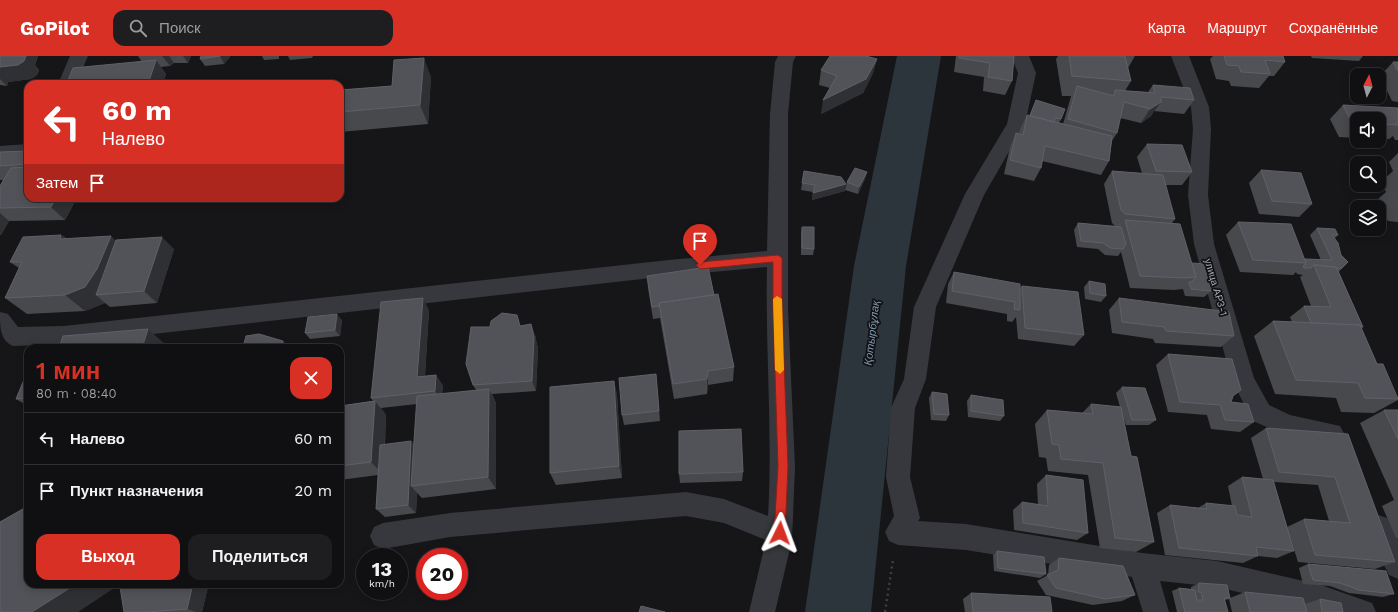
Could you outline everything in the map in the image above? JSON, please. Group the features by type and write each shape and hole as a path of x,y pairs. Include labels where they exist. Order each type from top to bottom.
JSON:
{"street":[{"path":"69,80 79,56"},
{"path":"762,612 780,533 783,467 777,309 779,114 784,62 787,56"},
{"path":"1020,56 1027,73 1016,124 975,194 925,307 915,379 903,408 898,477 907,518 898,532 966,537 1142,566 1217,574 1321,598 1363,612"},
{"name":"улица АРЗ-1","path":"1180,56 1200,106 1202,129 1198,196 1204,244 1244,381 1261,413 1288,425 1332,434 1350,471"},
{"path":"0,153 24,151"},
{"path":"0,321 13,338 64,335 669,268 778,258"},
{"path":"383,536 450,524 686,504 724,512 780,533"},
{"path":"1371,512 1398,566"},
{"path":"1142,566 1156,612"}],"path":[{"path":"885,612 898,532"}],"building":[{"path":"0,56 26,56 24,61 18,65 0,67"},
{"path":"201,56 220,56 200,59"},
{"path":"830,56 866,56 877,59 866,79 823,100 837,76 821,70"},
{"path":"959,56 1014,56 1012,81 988,77 990,63 959,58"},
{"path":"1069,56 1125,56 1131,81 1072,76"},
{"path":"1224,56 1283,56 1285,62 1265,60 1270,74 1241,72 1239,66 1227,65"},
{"path":"424,58 420,105 344,112 344,90 392,86 394,60"},
{"path":"156,60 149,80 68,80 73,68"},
{"path":"1393,62 1398,62 1398,71"},
{"path":"1153,85 1190,88 1194,100 1161,97 1161,102 1150,109 1124,102 1117,133 1068,119 1077,86 1114,96 1115,90 1155,93"},
{"path":"1036,100 1065,109 1061,119 1055,118 1054,122 1030,116"},
{"path":"1343,105 1398,108 1398,125 1386,124 1386,112 1350,112 1350,119"},
{"path":"1027,115 1112,136 1109,161 1045,146 1041,168 1010,160 1016,133 1023,135"},
{"path":"1147,144 1182,145 1192,172 1156,171"},
{"path":"24,151 24,164 0,166 0,152"},
{"path":"24,167 24,202 54,202 51,207 0,208 0,186 11,168"},
{"path":"855,168 867,172 859,187 847,182"},
{"path":"1261,170 1301,173 1312,204 1272,201"},
{"path":"804,171 841,177 846,184 813,193 815,185 802,183"},
{"path":"1112,171 1163,175 1175,219 1125,214 1121,210"},
{"path":"1125,220 1180,224 1196,277 1140,276"},
{"path":"1238,222 1291,224 1306,263 1253,260"},
{"path":"1078,223 1121,227 1126,244 1123,249 1110,248 1103,243 1081,241"},
{"path":"802,227 814,227 814,249 802,248"},
{"path":"1317,228 1335,229 1338,235 1332,235 1338,243 1341,255 1348,262 1341,269 1336,267 1314,265 1311,268 1304,268 1303,266 1306,263 1305,259 1332,260"},
{"path":"61,235 60,239 111,236 97,269 85,287 65,295 5,298 22,262 10,262 23,237"},
{"path":"162,237 144,291 96,295 116,240"},
{"path":"1192,263 1206,264 1213,288 1211,291 1191,289 1189,282 1196,277"},
{"path":"1314,265 1336,267 1363,327 1360,327 1360,325 1311,323 1304,306 1331,307"},
{"path":"708,267 714,295 659,303 659,306 652,307 647,276"},
{"path":"954,272 1020,284 1020,310 1014,309 1015,302 952,291"},
{"path":"1089,281 1105,284 1106,296 1090,293"},
{"path":"1022,286 1078,292 1084,335 1025,328"},
{"path":"718,294 734,367 708,371 707,379 673,384 659,303"},
{"path":"423,298 417,377 436,375 435,391 371,398 381,302"},
{"path":"1119,298 1229,312 1234,336 1166,331 1164,327 1122,322"},
{"path":"502,313 517,315 520,326 531,324 534,337 532,381 473,385 466,364 471,327 490,327 491,321"},
{"path":"337,314 335,330 305,333 308,317"},
{"path":"1273,321 1360,325 1377,364 1383,364 1398,399 1365,398 1358,383 1296,380"},
{"path":"148,329 143,344 60,344 63,336"},
{"path":"259,334 283,341 283,344 244,344 246,336"},
{"path":"1168,354 1232,359 1241,390 1233,396 1231,402 1248,404 1254,422 1225,420 1220,405 1180,402"},
{"path":"656,374 659,411 622,415 619,378"},
{"path":"24,380 24,398 16,399"},
{"path":"614,381 619,466 550,473 550,387"},
{"path":"1122,387 1145,388 1156,420 1132,420"},
{"path":"489,389 488,477 411,486 417,396"},
{"path":"932,392 947,394 949,415 934,414"},
{"path":"971,395 1003,400 1004,416 971,411"},
{"path":"375,401 371,462 344,465 344,405"},
{"path":"1091,404 1121,407 1131,456 1137,457 1154,542 1115,538 1103,463 1061,459 1059,445 1052,444 1047,410 1093,414"},
{"path":"1384,410 1398,410 1398,439"},
{"path":"1266,428 1348,434 1395,562 1315,555 1304,519 1350,523 1335,477 1279,472"},
{"path":"741,429 743,472 679,474 679,431"},
{"path":"411,441 408,505 376,509 380,445"},
{"path":"1046,475 1083,480 1088,533 1023,523 1022,502 1048,506"},
{"path":"1242,477 1273,480 1294,551 1256,547 1258,556 1179,548 1170,505 1207,509 1206,503 1235,506 1237,515 1252,517"},
{"path":"24,508 24,588 70,588 32,612 0,612 0,522"},
{"path":"997,551 1044,557 1046,574 998,568"},
{"path":"1059,558 1123,566 1135,595 1105,599 1056,588 1047,575 1058,570"},
{"path":"1308,564 1386,571 1394,594 1359,590 1340,583 1313,580"},
{"path":"1199,583 1227,585 1230,598 1224,598 1228,612 1185,612 1179,588 1195,590 1197,600 1203,600 1201,592 1198,592"},
{"path":"120,588 192,588 187,609 124,612"},
{"path":"1245,592 1303,598 1307,612 1250,612"},
{"path":"971,593 1050,597 1052,612 973,612"},
{"path":"1320,599 1341,603 1343,612 1322,612"},
{"path":"641,606 665,612 639,612"}],"waterway":[{"name":"Қотырбұлақ","path":"838,612 880,266 919,56"}],"slow traffic":[{"path":"777,299 780,370"}],"route":[{"path":"700,265 778,258 777,309 783,467 780,533"}]}
